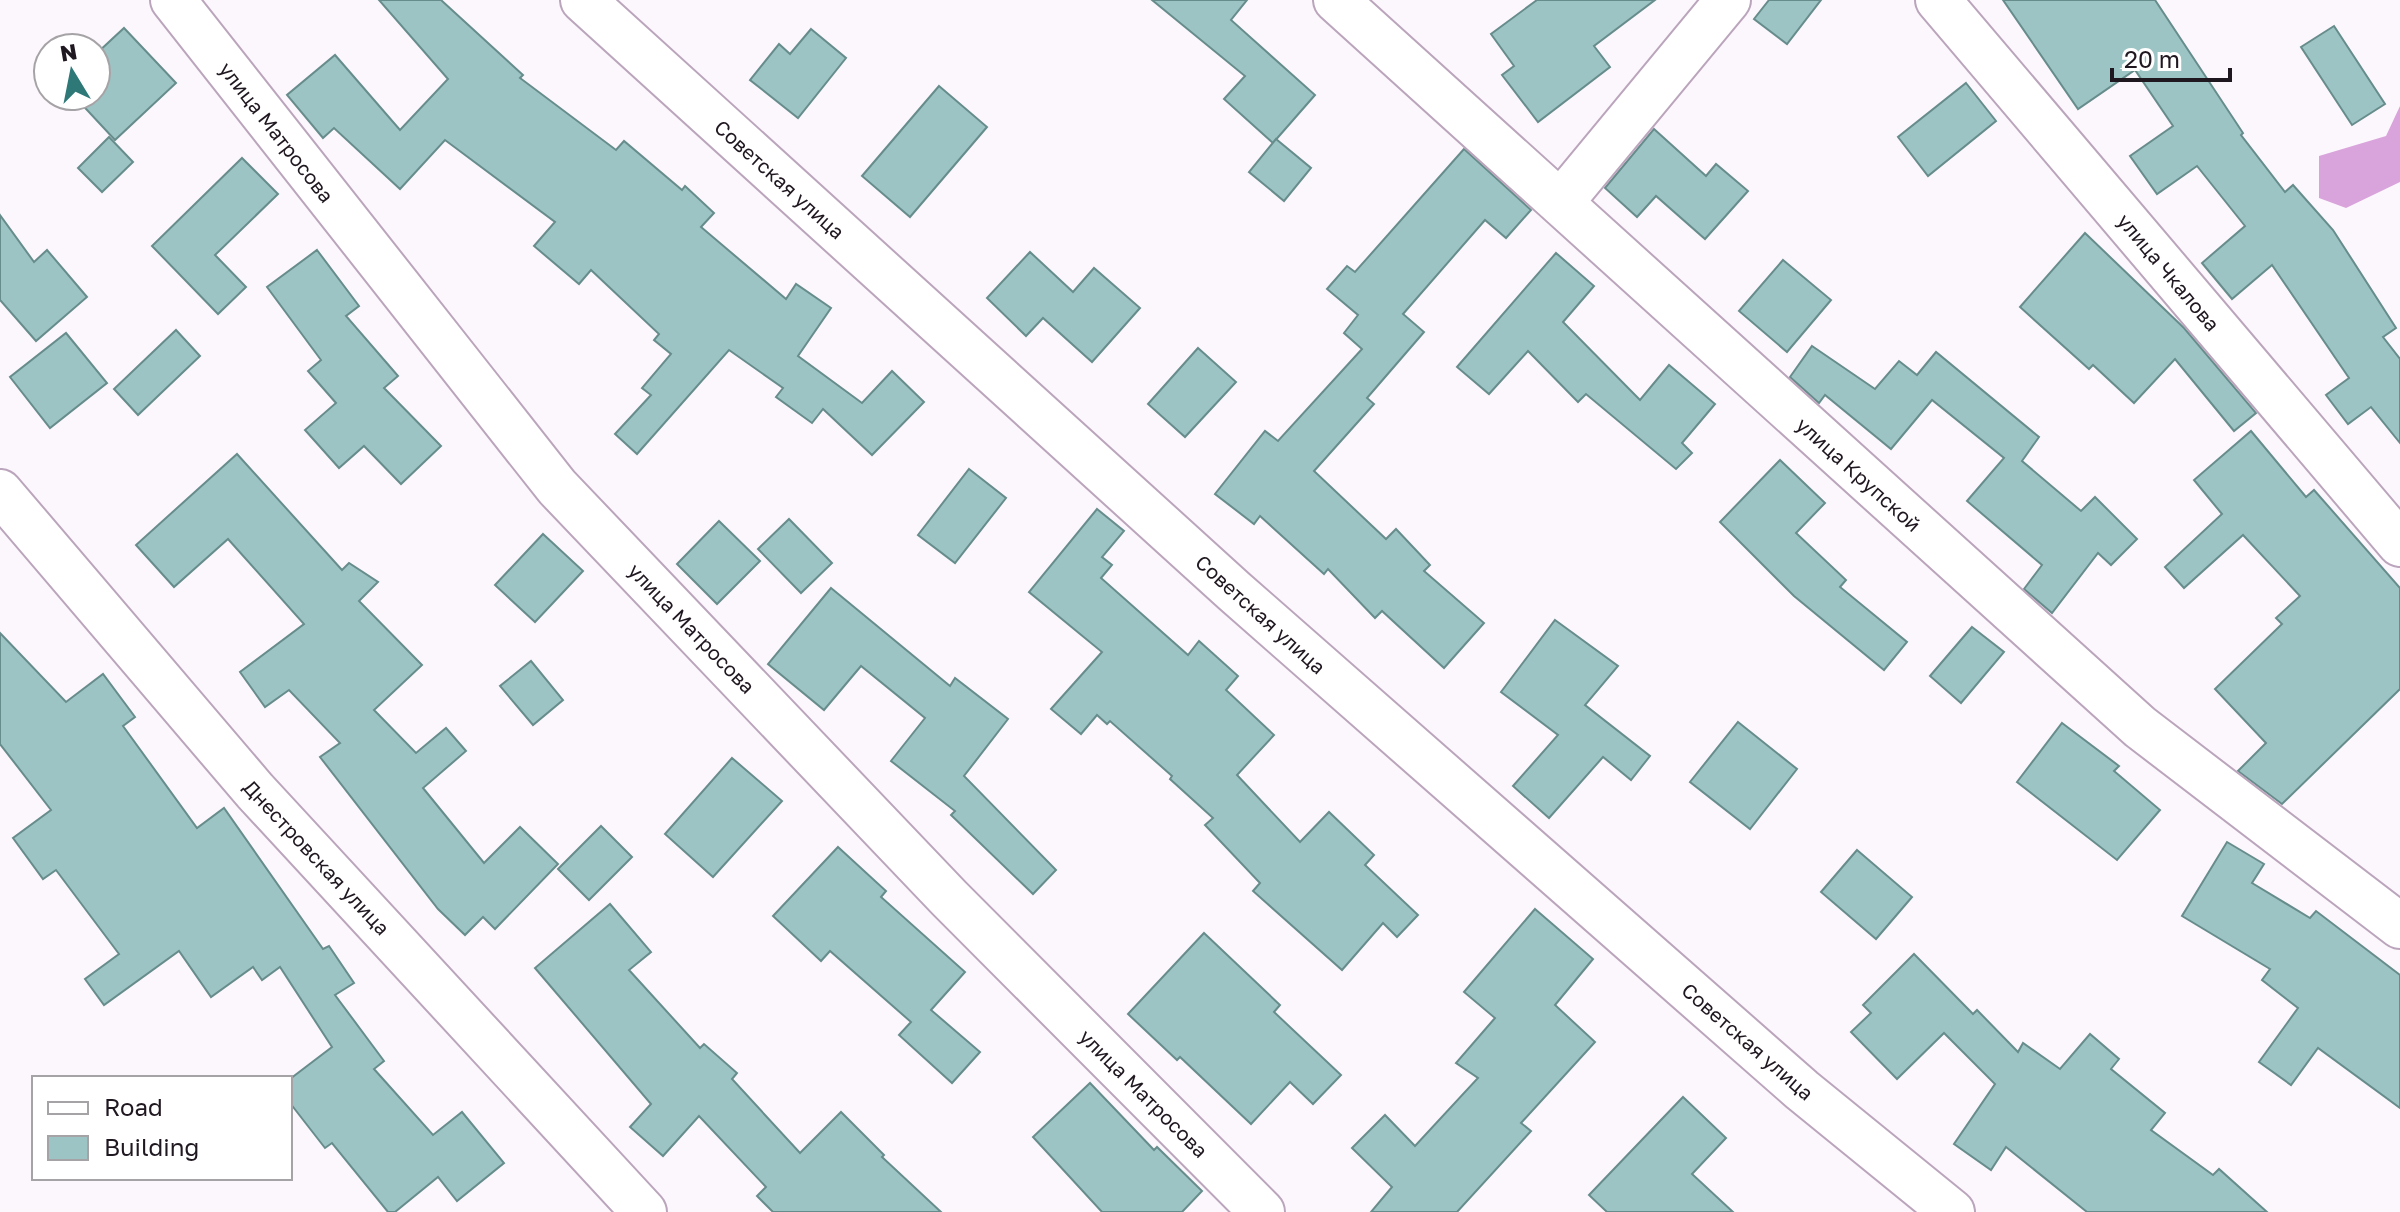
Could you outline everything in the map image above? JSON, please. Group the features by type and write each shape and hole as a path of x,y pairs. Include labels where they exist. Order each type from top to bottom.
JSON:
{"street":[{"name":"улица Матросова","path":"173,0 557,487 949,898 1262,1212"},
{"name":"Советская улица","path":"583,0 1234,591 1802,1090 1952,1212"},
{"name":"улица Крупской","path":"1336,0 2140,727 2400,926"},
{"path":"1561,202 1728,0"},
{"name":"улица Чкалова","path":"1938,0 2400,544"},
{"name":"Днестровская улица","path":"0,492 255,791 644,1212"}],"shaded area":[{"path":"2400,106 2400,182 2346,208 2319,198 2319,156 2386,136"}],"building":[{"path":"379,0 441,0 523,75 520,78 616,150 624,141 682,190 685,186 714,213 701,227 786,299 796,284 831,308 798,356 862,403 892,371 924,402 872,455 823,409 812,423 776,397 783,388 729,350 637,454 615,434 651,395 642,388 671,354 654,340 659,334 591,270 579,284 534,246 555,222 445,140 400,189 334,128 323,138 287,95 335,55 400,130 448,79"},
{"path":"1152,0 1247,0 1231,20 1315,95 1273,143 1224,99 1245,76"},
{"path":"1537,0 1655,0 1594,46 1610,67 1538,122 1502,75 1514,66 1491,34"},
{"path":"1769,0 1821,0 1787,44 1754,19"},
{"path":"2003,0 2155,0 2243,133 2241,135 2285,192 2293,185 2333,230 2396,328 2383,337 2400,359 2400,443 2371,407 2348,424 2326,395 2349,378 2272,265 2232,299 2202,263 2245,226 2197,166 2157,194 2130,156 2173,126 2135,70 2078,109"},
{"path":"2334,26 2385,104 2352,125 2301,47"},
{"path":"124,28 176,83 115,140 89,112 112,112 112,39"},
{"path":"811,29 846,58 798,118 750,80 779,44 790,54"},
{"path":"1966,83 1996,121 1928,176 1898,137"},
{"path":"939,86 987,127 910,217 862,176"},
{"path":"1654,129 1706,176 1716,164 1748,191 1705,239 1656,196 1637,217 1605,188"},
{"path":"109,137 133,162 102,192 78,168"},
{"path":"1276,139 1311,168 1284,201 1249,172"},
{"path":"1464,149 1531,210 1506,238 1485,220 1403,314 1424,332 1367,398 1374,404 1314,471 1386,539 1396,529 1430,565 1424,571 1484,623 1444,668 1382,611 1375,618 1328,569 1324,574 1260,516 1254,524 1215,494 1265,431 1278,441 1362,349 1344,333 1358,315 1327,289 1347,266 1355,272"},
{"path":"242,158 278,194 215,255 246,287 218,314 152,246"},
{"path":"0,215 34,262 47,250 87,297 36,341 0,300"},
{"path":"2085,233 2184,328 2256,413 2234,431 2175,359 2134,403 2093,365 2089,369 2020,307"},
{"path":"317,250 359,306 346,316 398,376 384,388 441,446 401,484 364,446 339,468 305,430 336,403 308,371 321,360 267,287"},
{"path":"1030,252 1073,292 1094,268 1140,308 1092,362 1043,318 1026,336 987,298"},
{"path":"1556,253 1594,286 1563,322 1640,400 1669,365 1715,404 1682,443 1692,453 1676,469 1586,394 1578,402 1528,351 1489,394 1457,367"},
{"path":"1783,260 1831,300 1787,352 1739,311"},
{"path":"176,330 200,356 138,415 114,389"},
{"path":"66,333 107,383 50,428 10,377"},
{"path":"1812,346 1875,389 1899,361 1917,375 1936,352 2039,437 2022,461 2081,511 2095,497 2137,539 2111,565 2098,553 2052,613 2024,589 2042,565 1967,501 2004,458 1932,400 1891,449 1825,395 1819,403 1790,377"},
{"path":"1198,348 1236,382 1185,437 1148,404"},
{"path":"2251,431 2306,497 2314,490 2400,588 2400,689 2282,804 2238,771 2266,743 2215,689 2282,624 2276,618 2300,596 2243,535 2184,588 2165,567 2222,514 2194,480"},
{"path":"237,454 342,570 349,563 378,582 359,601 422,665 374,710 416,753 446,728 466,751 423,788 484,863 520,827 558,864 495,929 483,917 465,935 438,909 320,757 340,743 289,690 265,707 240,672 304,624 228,539 174,587 136,545"},
{"path":"1780,460 1825,503 1796,533 1846,580 1840,587 1907,642 1884,670 1794,596 1720,522"},
{"path":"969,469 1006,498 955,563 918,535"},
{"path":"1097,509 1124,531 1102,557 1112,565 1101,578 1188,655 1199,641 1238,676 1226,690 1274,735 1237,775 1300,842 1329,812 1374,855 1365,865 1418,915 1397,937 1383,923 1342,970 1253,891 1260,883 1205,825 1213,818 1170,779 1172,776 1110,721 1107,724 1097,715 1081,734 1051,709 1102,652 1029,592"},
{"path":"789,519 832,563 801,593 758,549"},
{"path":"719,521 760,561 717,604 677,564"},
{"path":"543,534 583,571 535,622 495,585"},
{"path":"831,588 950,686 955,678 1008,719 964,776 1056,870 1033,894 951,815 955,811 891,761 925,718 861,666 824,710 768,664"},
{"path":"1555,620 1618,666 1585,705 1650,756 1631,780 1603,757 1549,818 1513,786 1558,735 1501,692"},
{"path":"1972,627 2004,652 1961,703 1930,676"},
{"path":"0,633 66,702 103,674 135,717 123,726 197,828 224,808 323,949 329,946 354,983 335,995 384,1061 374,1069 433,1135 462,1112 504,1163 457,1201 438,1177 395,1212 388,1212 332,1143 325,1148 292,1106 292,1077 332,1047 280,967 262,980 253,967 211,997 179,951 104,1005 85,979 119,954 56,870 43,879 13,838 51,810 0,744"},
{"path":"531,661 563,700 533,725 500,686"},
{"path":"1738,722 1797,769 1750,829 1690,782"},
{"path":"2062,723 2119,766 2114,771 2160,810 2117,860 2017,782"},
{"path":"732,758 782,801 713,877 665,834"},
{"path":"601,826 632,857 589,900 558,869"},
{"path":"2227,842 2264,864 2252,883 2310,918 2316,911 2400,975 2400,1108 2318,1048 2291,1085 2259,1062 2298,1008 2262,980 2270,969 2182,916"},
{"path":"838,847 886,891 881,897 965,972 931,1010 980,1052 952,1083 899,1035 911,1022 830,951 821,961 773,916"},
{"path":"1857,850 1912,897 1876,939 1821,892"},
{"path":"610,904 651,952 629,970 700,1048 704,1044 737,1073 732,1079 800,1153 841,1112 884,1155 882,1157 941,1212 773,1212 757,1196 766,1187 699,1116 663,1156 630,1127 651,1104 535,968"},
{"path":"1535,909 1593,959 1555,1005 1595,1042 1521,1123 1531,1131 1457,1212 1371,1212 1392,1187 1352,1148 1385,1115 1415,1146 1478,1078 1456,1063 1495,1018 1464,992"},
{"path":"1204,933 1280,1005 1274,1012 1341,1075 1313,1104 1290,1082 1251,1124 1180,1057 1177,1060 1128,1014"},
{"path":"1914,954 1973,1014 1977,1010 2018,1052 2023,1043 2060,1069 2090,1034 2119,1059 2111,1069 2165,1113 2151,1130 2213,1175 2219,1169 2267,1212 2087,1212 2006,1147 1991,1170 1954,1144 1995,1084 1944,1033 1897,1079 1851,1032 1871,1013 1863,1005"},
{"path":"1090,1083 1154,1150 1157,1147 1202,1191 1182,1212 1102,1212 1033,1137"},
{"path":"1683,1097 1726,1138 1692,1174 1733,1212 1607,1212 1589,1195"}]}
